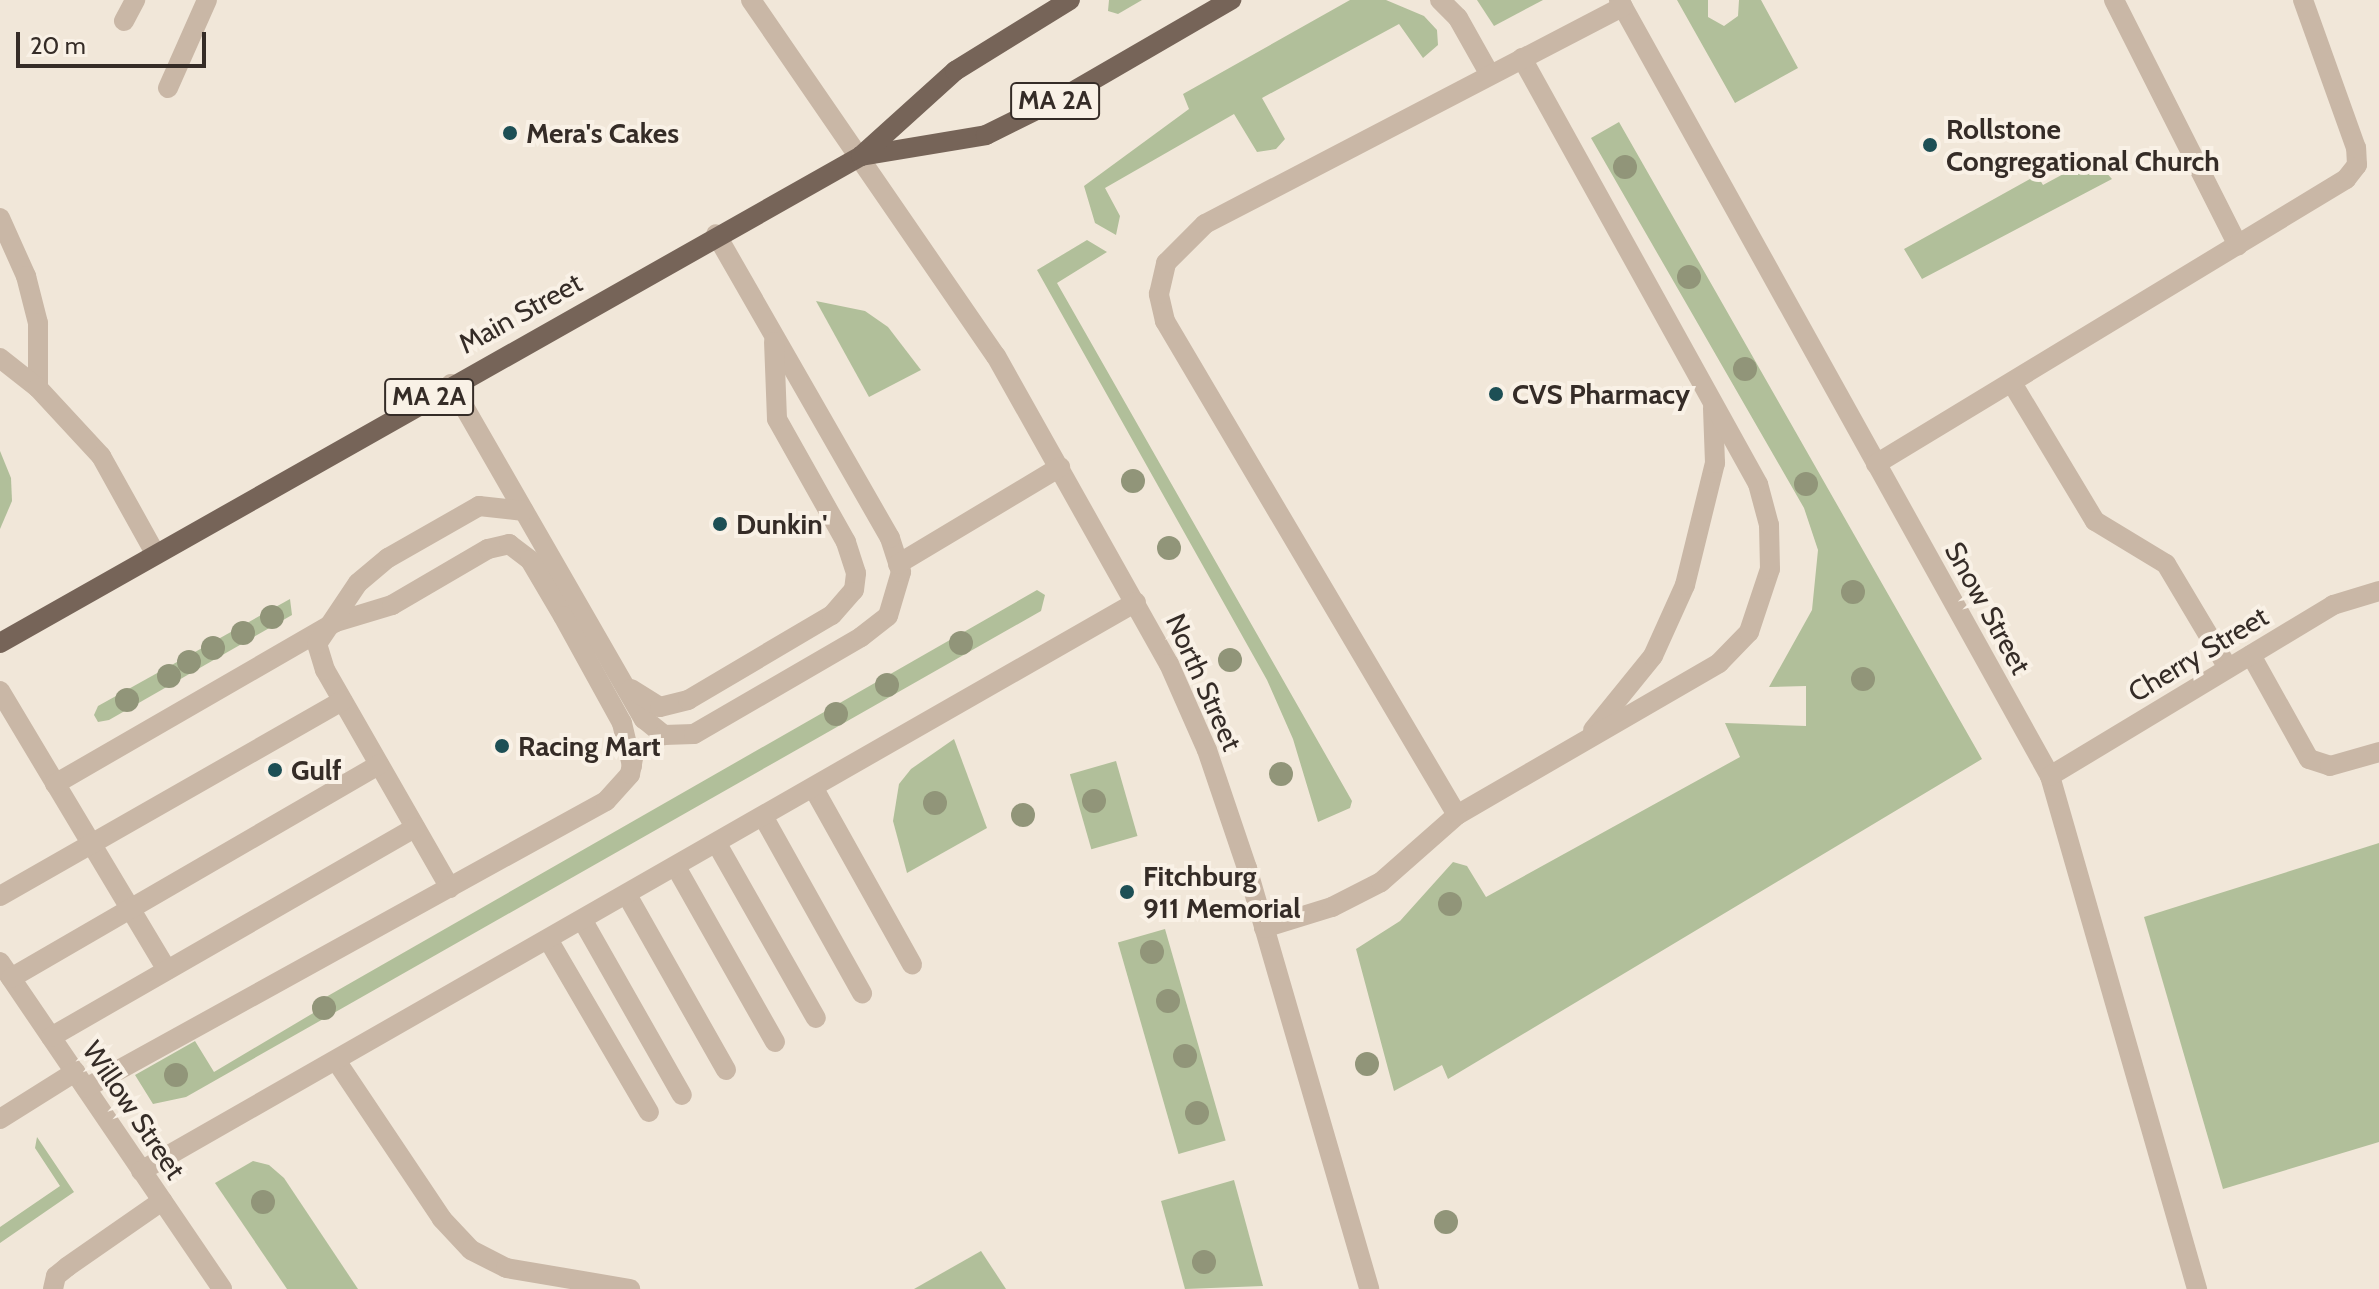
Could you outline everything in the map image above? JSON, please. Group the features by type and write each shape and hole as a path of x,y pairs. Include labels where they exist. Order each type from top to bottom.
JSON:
{"main road":[{"name":"Main Street","path":"0,643 716,234 861,156 955,71 1070,0"},
{"name":"Main Street","path":"861,156 986,135 1067,95 1231,0"}],"street":[{"path":"124,21 135,0"},
{"path":"168,88 207,0"},
{"name":"North Street","path":"751,0 996,356 1136,602 1207,750 1264,928 1369,1289"},
{"path":"1440,0 1458,18 1490,75"},
{"path":"2114,0 2238,245"},
{"path":"1876,464 2346,179 2357,165 2356,148 2303,0"},
{"path":"1457,815 1165,321 1159,294 1166,263 1205,224 1621,3"},
{"name":"Snow Street","path":"1621,3 2050,776 2197,1289"},
{"path":"1264,928 1332,907 1381,882 1404,868 1457,815 1538,771 1719,663 1749,632 1762,603 1771,547 1766,505 1709,389 1522,58"},
{"path":"0,218 26,276 38,323 38,388"},
{"path":"451,384 621,679 653,727 664,735 694,734 861,637 888,616 898,595 898,564 890,538 716,234"},
{"path":"621,679 643,700 673,706 832,615 854,590 856,573 846,542 777,419 774,338"},
{"path":"0,358 38,388 101,456 155,553"},
{"path":"2012,383 2095,521 2166,564 2228,668"},
{"path":"1538,771 1611,714 1653,656 1671,617 1685,585 1715,463 1718,441 1709,389"},
{"path":"898,564 1060,467"},
{"path":"450,888 342,701 317,655 317,644 336,622 371,568 479,506 524,511"},
{"path":"55,784 336,622 392,605 488,549 509,544 530,560 563,616 622,723 632,766"},
{"name":"Cherry Street","path":"2050,776 2333,605 2379,591"},
{"path":"141,1171 549,941 1136,602"},
{"path":"2251,655 2309,759 2330,766 2379,752"},
{"path":"0,1119 450,888 606,801 622,787 632,766 634,725 621,679"},
{"path":"0,691 167,970"},
{"path":"0,896 342,701"},
{"path":"6,970 130,909 379,765"},
{"path":"814,789 912,964"},
{"path":"764,818 862,993"},
{"path":"51,1037 415,828"},
{"path":"717,844 816,1018"},
{"path":"676,867 775,1042"},
{"path":"627,895 726,1070"},
{"path":"583,921 682,1095"},
{"path":"549,941 649,1112"},
{"name":"Willow Street","path":"6,970 222,1289"},
{"path":"337,1062 442,1219 471,1250 506,1268 630,1289"},
{"path":"53,1289 56,1276 67,1267 162,1201"}],"green space":[{"path":"1109,0 1142,0 1118,14 1108,11"},
{"path":"1350,0 1386,0 1424,16 1437,30 1438,45 1423,58 1399,24 1262,98 1285,139 1276,149 1257,152 1234,114 1105,188 1120,216 1116,235 1095,223 1084,186 1189,109 1183,94"},
{"path":"1477,0 1543,0 1494,26"},
{"path":"1677,0 1708,0 1708,17 1724,26 1738,16 1739,0 1761,0 1798,68 1735,103"},
{"path":"1619,122 1982,759 1448,1079 1442,1065 1394,1091 1356,949 1400,921 1453,862 1467,866 1486,897 1740,757 1725,723 1806,726 1806,686 1769,687 1812,610 1818,550 1804,508 1591,138"},
{"path":"2093,158 2112,179 1922,279 1904,249 2037,175 2043,185"},
{"path":"1087,240 1107,252 1057,283 1352,801 1350,808 1318,822 1293,739 1267,680 1037,270"},
{"path":"816,301 865,311 888,327 921,370 869,397"},
{"path":"0,451 11,478 12,501 0,529"},
{"path":"1037,590 1045,595 1041,611 186,1097 153,1104 135,1075 195,1041 214,1072 315,1012 312,1005"},
{"path":"290,599 292,615 109,720 98,722 94,715 98,706"},
{"path":"954,739 987,828 907,873 893,821 899,784 911,769"},
{"path":"1116,761 1137,836 1091,849 1070,774"},
{"path":"2379,843 2379,1142 2223,1189 2144,917"},
{"path":"1165,929 1226,1140 1179,1154 1118,943"},
{"path":"37,1137 74,1192 0,1243 0,1227 60,1186 35,1148"},
{"path":"253,1161 269,1165 284,1178 358,1289 287,1289 215,1183"},
{"path":"1234,1180 1263,1286 1185,1289 1161,1201"},
{"path":"981,1251 1006,1289 914,1289"}],"place":[{"name":"Mera's Cakes","path":"510,133"},
{"name":"Rollstone Congregational Church","path":"1930,145"},
{"name":"CVS Pharmacy","path":"1496,394"},
{"name":"Dunkin'","path":"720,524"},
{"name":"Racing Mart","path":"502,746"},
{"name":"Gulf","path":"275,770"},
{"name":"Fitchburg 911 Memorial","path":"1127,892"}]}
